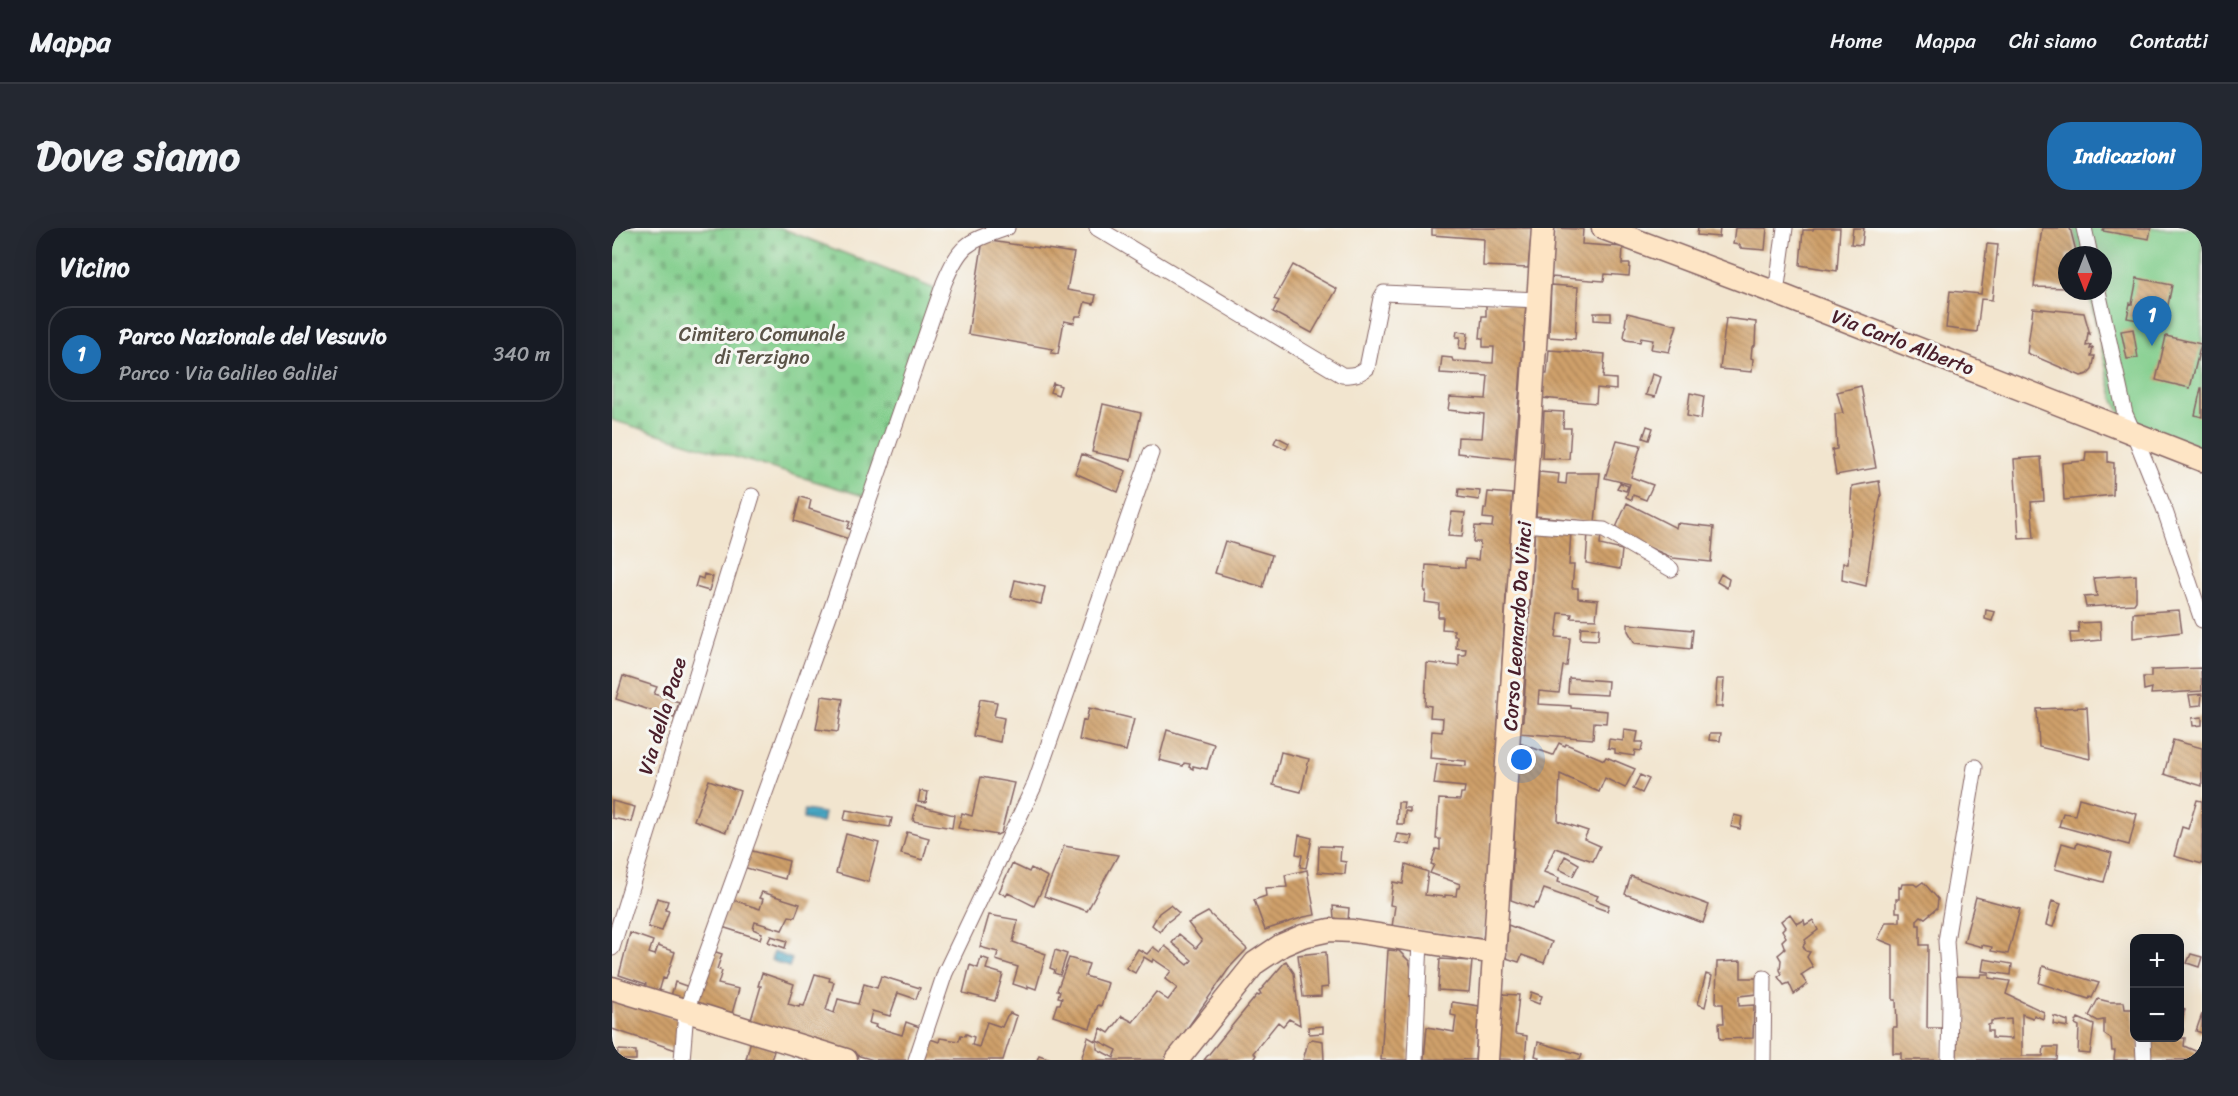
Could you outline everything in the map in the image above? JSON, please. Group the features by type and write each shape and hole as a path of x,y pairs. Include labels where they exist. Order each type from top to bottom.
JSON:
{"street":[{"path":"682,1060 686,1011 831,610 944,283 955,258 966,245 1007,228"},
{"path":"1096,228 1342,375 1352,376 1367,368 1381,298 1384,293 1538,300"},
{"name":"Corso Leonardo Da Vinci","path":"1487,1060 1543,228"},
{"name":"Via Carlo Alberto","path":"1603,228 1776,293 2202,460"},
{"path":"1776,293 1785,228"},
{"path":"2084,228 2088,246"},
{"path":"2100,300 2125,414 2164,508 2202,620"},
{"path":"916,1060 945,973 1034,786 1151,453"},
{"name":"Via della Pace","path":"612,948 752,496"},
{"path":"1523,524 1604,530 1671,569"},
{"path":"1949,1060 1950,1000 1946,941 1975,767"},
{"path":"1177,1060 1255,963 1282,945 1303,936 1330,930 1420,940 1495,952"},
{"path":"1415,1060 1420,940"},
{"path":"1763,1060 1764,978"},
{"path":"612,987 846,1060"},
{"path":"2143,1042 2144,1060"}],"green space":[{"name":"Cimitero Comunale di Terzigno","path":"612,228 781,228 935,289 864,496 612,420"},
{"path":"2073,228 2202,228 2202,466 2135,439 2114,401 2090,300 2112,300 2112,246 2078,246"}],"water":[{"path":"804,810 824,813 822,823 803,819"},
{"path":"774,952 792,959 789,967 771,960"}],"building":[{"path":"1432,228 1532,228 1528,268 1483,266 1484,239 1432,235"},
{"path":"1554,228 1583,229 1582,244 1623,247 1622,264 1630,264 1629,276 1605,274 1604,281 1551,277"},
{"path":"1698,228 1720,228 1719,237 1697,235"},
{"path":"1735,228 1767,228 1765,250 1740,248 1740,245 1733,244"},
{"path":"1840,228 1837,271 1800,265 1803,230"},
{"path":"1853,228 1864,228 1862,245 1851,244"},
{"path":"2042,228 2070,228 2075,246 2058,246 2058,288 2034,287"},
{"path":"2104,228 2151,228 2149,239 2103,231"},
{"path":"983,240 1074,253 1067,290 1096,295 1094,304 1085,302 1081,316 1076,316 1074,323 1064,321 1058,354 1051,353 1053,349 968,334"},
{"path":"1987,244 1998,245 1992,300 1981,299 1977,332 1946,328 1950,291 1981,294"},
{"path":"1293,265 1337,289 1312,333 1273,312 1279,301 1274,299"},
{"path":"2137,278 2172,285 2164,325 2127,318"},
{"path":"1551,285 1578,287 1575,339 1549,337"},
{"path":"1486,302 1526,305 1514,459 1457,453 1458,437 1482,438 1484,414 1448,410 1450,397 1486,399 1488,376 1440,373 1442,357 1452,358 1453,361 1493,363 1494,347 1483,347 1483,338 1480,338 1482,316 1486,316"},
{"path":"2033,308 2084,313 2090,334 2088,333 2086,346 2091,345 2090,349 2093,348 2091,356 2095,356 2092,370 2088,374 2081,376 2027,353"},
{"path":"1594,313 1611,313 1611,321 1594,320"},
{"path":"1627,313 1677,325 1669,352 1651,349 1653,340 1641,338 1640,342 1626,340 1624,337"},
{"path":"1726,318 1756,322 1755,345 1752,347 1751,358 1753,359 1752,372 1720,369"},
{"path":"2133,329 2138,358 2127,359 2121,331"},
{"path":"1457,331 1468,333 1466,349 1459,348 1460,337 1456,337"},
{"path":"2166,336 2201,344 2190,388 2156,380"},
{"path":"1549,350 1605,354 1603,378 1616,379 1616,390 1597,388 1596,403 1542,398"},
{"path":"1652,374 1661,377 1655,397 1646,395"},
{"path":"1053,383 1061,386 1058,395 1050,392"},
{"path":"1861,386 1876,468 1836,475 1832,450 1837,449 1835,414 1843,413 1837,392"},
{"path":"2202,388 2202,417 2195,415"},
{"path":"1690,393 1704,396 1701,419 1687,416"},
{"path":"1103,404 1141,413 1131,460 1092,452"},
{"path":"1544,411 1564,412 1563,428 1571,428 1569,459 1542,458"},
{"path":"1647,426 1653,428 1649,440 1643,438"},
{"path":"1277,437 1289,443 1286,449 1274,443"},
{"path":"1617,440 1641,445 1631,477 1653,485 1646,500 1633,495 1632,500 1626,497 1630,484 1605,478"},
{"path":"2086,452 2108,452 2108,462 2114,463 2113,495 2064,500 2062,463 2085,461"},
{"path":"1082,454 1126,471 1118,492 1075,473"},
{"path":"2041,457 2044,501 2031,502 2034,538 2019,539 2014,459"},
{"path":"1539,472 1559,474 1558,483 1566,484 1567,473 1600,473 1595,522 1536,516"},
{"path":"1879,481 1881,495 1866,586 1842,580 1843,563 1848,563 1852,486"},
{"path":"1620,483 1628,486 1626,491 1617,488"},
{"path":"1459,489 1480,491 1479,500 1458,497"},
{"path":"1488,492 1513,494 1511,520 1514,520 1509,596 1506,596 1487,917 1483,939 1392,927 1395,906 1390,905 1393,882 1403,884 1406,864 1428,872 1425,895 1456,896 1460,884 1430,873 1434,865 1431,864 1436,849 1440,850 1440,839 1436,839 1439,799 1460,800 1465,787 1434,784 1437,764 1466,766 1466,761 1430,758 1432,731 1442,732 1443,718 1430,717 1431,706 1425,705 1427,663 1459,666 1459,655 1465,655 1466,649 1456,648 1457,636 1454,636 1454,630 1442,629 1443,617 1438,617 1439,604 1425,602 1426,591 1424,591 1426,565 1465,568 1465,559 1478,560 1480,542 1473,542 1475,526 1492,527 1493,519 1483,518"},
{"path":"800,497 811,500 809,509 850,522 847,528 855,531 852,540 794,521"},
{"path":"1627,503 1676,528 1677,523 1714,527 1711,562 1673,558 1614,532"},
{"path":"1452,512 1465,513 1462,537 1448,536"},
{"path":"1535,527 1571,530 1569,565 1574,565 1572,588 1578,588 1578,598 1598,600 1596,619 1571,618 1572,614 1559,613 1556,637 1570,638 1567,666 1563,666 1559,693 1539,691 1538,704 1607,711 1606,723 1594,722 1593,739 1519,733 1520,720 1523,721"},
{"path":"1588,532 1601,533 1600,545 1622,550 1620,569 1586,563"},
{"path":"1225,541 1272,555 1263,587 1215,573"},
{"path":"704,574 713,577 709,591 695,587 698,577 703,579"},
{"path":"1721,574 1729,579 1727,588 1717,582"},
{"path":"2136,575 2134,604 2086,607 2084,597 2097,596 2094,578"},
{"path":"1015,580 1045,587 1041,604 1011,597"},
{"path":"1986,610 1995,612 1992,621 1985,619"},
{"path":"2179,610 2182,632 2133,638 2133,613"},
{"path":"2100,622 2101,640 2071,643 2070,633 2079,633 2078,623"},
{"path":"1628,624 1693,630 1691,649 1635,643 1628,631"},
{"path":"1581,627 1599,628 1598,640 1580,639"},
{"path":"2201,668 2202,691 2151,694 2152,688 2144,690 2143,677 2151,677 2151,670"},
{"path":"623,676 657,687 654,694 679,702 674,718 616,699"},
{"path":"1569,678 1608,681 1607,695 1568,693"},
{"path":"1717,679 1724,679 1722,707 1715,707"},
{"path":"2202,694 2201,705 2191,706 2189,695"},
{"path":"822,696 843,699 838,732 816,729"},
{"path":"980,699 997,702 994,716 1004,718 1000,742 973,736"},
{"path":"2087,707 2090,759 2039,747 2037,709"},
{"path":"1089,708 1134,719 1126,751 1079,740 1083,720 1086,721"},
{"path":"2202,717 2202,725 2193,726 2192,718"},
{"path":"1167,730 1214,744 1207,769 1193,766 1193,769 1189,767 1190,764 1184,763 1183,766 1159,760"},
{"path":"1624,730 1638,732 1636,742 1643,742 1641,751 1635,750 1634,756 1615,753 1615,749 1608,748 1609,739 1623,741"},
{"path":"1710,733 1721,733 1720,741 1709,740"},
{"path":"2173,740 2202,748 2202,786 2164,774"},
{"path":"1519,743 1553,755 1559,743 1565,746 1566,744 1604,760 1606,757 1635,769 1625,788 1605,778 1599,792 1560,774 1558,821 1588,831 1584,839 1600,846 1593,861 1555,848 1544,872 1559,878 1558,882 1598,896 1596,900 1609,905 1607,911 1544,889 1538,904 1536,903 1533,908 1511,900"},
{"path":"1281,752 1309,759 1301,792 1273,785"},
{"path":"1640,775 1649,779 1642,793 1633,789"},
{"path":"981,777 1014,783 1001,833 997,835 958,828 962,813 972,816"},
{"path":"709,780 740,791 726,832 694,820"},
{"path":"920,791 928,792 926,803 918,802"},
{"path":"2079,798 2137,814 2129,845 2059,826 2063,813 2075,815"},
{"path":"2197,800 2202,801 2202,864 2174,856 2182,827 2188,829"},
{"path":"612,801 635,807 631,822 612,818"},
{"path":"1398,802 1404,802 1403,808 1410,808 1410,812 1405,811 1404,824 1397,824"},
{"path":"916,805 954,815 952,828 913,821"},
{"path":"846,810 892,818 890,827 844,820"},
{"path":"1734,815 1742,817 1740,829 1731,827"},
{"path":"907,832 929,838 923,860 901,854"},
{"path":"846,834 879,843 868,882 836,873"},
{"path":"1397,834 1412,836 1410,845 1395,842"},
{"path":"1299,835 1312,838 1306,868 1300,867 1302,855 1296,854"},
{"path":"2062,843 2076,847 2077,843 2112,853 2104,882 2055,869"},
{"path":"1064,846 1118,855 1087,911 1044,896"},
{"path":"1319,846 1341,847 1340,861 1346,862 1345,874 1318,872"},
{"path":"749,850 789,861 785,879 743,867"},
{"path":"1565,856 1579,864 1573,876 1559,869"},
{"path":"1012,864 1029,872 1031,868 1048,877 1034,906 1008,893 1006,896 999,892"},
{"path":"1307,870 1315,915 1265,930 1254,900 1266,896 1265,888 1287,887 1285,875"},
{"path":"1631,876 1709,905 1703,923 1625,894"},
{"path":"1923,882 1938,899 1937,908 1925,918 1921,916 1917,920 1917,925 1920,925 1920,945 1928,945 1927,1028 1942,1028 1942,1060 1901,1060 1901,1053 1893,1053 1893,1027 1897,1027 1896,1000 1893,1000 1893,945 1878,939 1886,922 1900,922 1900,912 1896,912 1899,887 1901,888 1902,884 1917,886"},
{"path":"762,892 800,904 795,917 789,916 782,930 755,922 753,929 762,933 760,939 719,926 730,899 760,909 763,899 759,898"},
{"path":"1976,897 2020,909 2008,954 1991,951 1992,947 1964,942"},
{"path":"657,898 668,901 665,910 669,911 662,931 648,927"},
{"path":"2052,901 2061,904 2053,927 2046,925"},
{"path":"1170,905 1179,913 1165,924 1160,932 1152,925 1159,913"},
{"path":"1333,906 1349,908 1348,921 1334,918"},
{"path":"1208,912 1247,949 1230,967 1165,1060 1081,1060 1088,1037 1097,1042 1097,1049 1114,1058 1117,1050 1097,1040 1101,1028 1109,1033 1122,1016 1133,1022 1156,992 1168,1000 1177,988 1165,979 1171,971 1153,959 1152,962 1144,957 1135,973 1126,968 1138,949 1147,954 1153,947 1160,952 1165,946 1188,965 1192,960 1172,943 1179,934 1196,948 1202,941 1188,923"},
{"path":"1790,914 1797,924 1804,920 1805,925 1813,920 1818,930 1805,940 1803,946 1806,951 1810,952 1807,957 1813,967 1801,975 1807,984 1794,994 1789,983 1784,985 1778,977 1782,974 1781,960 1778,955 1785,949 1782,941 1786,937 1782,930 1785,927 1781,921"},
{"path":"989,915 1018,920 1013,942 1046,954 1036,989 1013,984 1018,967 996,960 998,952 980,947"},
{"path":"1508,925 1552,942 1544,963 1522,955 1519,962 1506,958"},
{"path":"630,933 653,941 649,953 655,955 658,946 675,952 659,992 645,988 646,984 619,975"},
{"path":"771,936 787,941 785,948 768,942"},
{"path":"710,950 722,954 717,969 722,971 718,984 739,989 731,1017 694,1006"},
{"path":"1055,950 1067,954 1060,975 1054,973 1055,970 1050,968"},
{"path":"1388,950 1399,951 1409,961 1413,973 1409,1060 1381,1060"},
{"path":"1326,952 1328,987 1321,988 1321,996 1303,997 1298,955"},
{"path":"2191,954 2202,957 2199,967 2187,963"},
{"path":"981,957 989,960 986,969 1003,974 995,1001 963,993 970,965 978,968"},
{"path":"1069,958 1089,964 1085,976 1108,983 1101,1006 1098,1005 1090,1028 1053,1016 1062,998 1058,997 1060,991 1057,990"},
{"path":"1440,959 1472,961 1469,992 1438,990"},
{"path":"1984,959 2012,964 2011,975 1982,971"},
{"path":"1286,961 1294,973 1300,1025 1289,1019 1283,1026 1278,1022 1253,1053 1256,1055 1253,1060 1204,1060 1257,995 1261,994 1259,992"},
{"path":"1741,961 1741,978 1757,978 1757,994 1739,996 1739,1006 1754,1005 1753,1038 1720,1039 1719,1023 1724,1023 1723,1004 1716,1004 1717,962"},
{"path":"2043,966 2099,983 2092,998 2039,983"},
{"path":"762,973 794,984 788,1004 799,1007 804,1006 815,974 830,978 829,981 834,982 826,1010 834,1013 838,999 858,1004 864,984 877,988 881,976 920,988 916,999 898,993 890,1016 872,1011 869,1023 902,1035 906,1022 922,1028 910,1060 873,1060 750,1023 761,986 758,986"},
{"path":"1706,974 1712,976 1705,1007 1698,1004"},
{"path":"1981,974 1989,974 1989,978 2010,981 2006,994 2044,1012 2043,1019 2034,1015 2033,1018 2022,1014 2022,1056 2043,1056 2044,1047 2058,1047 2057,1060 1957,1060 1956,976 1980,977","holes":["2011,1019 2012,1039 1992,1038 1992,1031 1988,1031 1988,1025 1991,1021"]},
{"path":"675,982 689,987 684,1000 671,996"},
{"path":"1531,992 1542,996 1539,1004 1529,1000"},
{"path":"1502,994 1519,995 1515,1034 1527,1036 1525,1060 1496,1059"},
{"path":"612,998 682,1020 676,1050 612,1029"},
{"path":"2098,999 2124,1002 2125,1009 2130,1009 2130,1042 2139,1042 2140,1060 2114,1060 2115,1051 2112,1051 2111,1039 2104,1034 2104,1020 2098,1021 2089,1016"},
{"path":"1452,1002 1479,1006 1475,1060 1424,1059 1427,1027 1454,1032 1456,1016 1451,1015"},
{"path":"1010,1013 1017,1016 1003,1060 919,1060 927,1038 939,1042 940,1038 959,1041 961,1035 966,1034 974,1037 972,1045 979,1047 987,1022 1002,1027"},
{"path":"2202,1014 2202,1033 2196,1031"},
{"path":"2054,1016 2068,1021 2068,1027 2053,1024"},
{"path":"2078,1018 2094,1025 2090,1054 2078,1053 2079,1026 2075,1024"},
{"path":"1323,1026 1323,1033 1309,1034 1308,1027"},
{"path":"2185,1038 2184,1046 2202,1054 2202,1060 2149,1060 2148,1042 2184,1042"},
{"path":"1312,1039 1323,1041 1324,1060 1303,1060 1308,1042"},
{"path":"751,1040 775,1048 771,1060 746,1059"},
{"path":"1538,1042 1582,1055 1580,1060 1538,1060 1539,1057 1535,1056"},
{"path":"618,1050 636,1051 636,1060 617,1060"},
{"path":"1039,1055 1054,1060 1037,1060"}],"place":[{"name":"Parco Nazionale del Vesuvio","path":"2152,346"}]}
